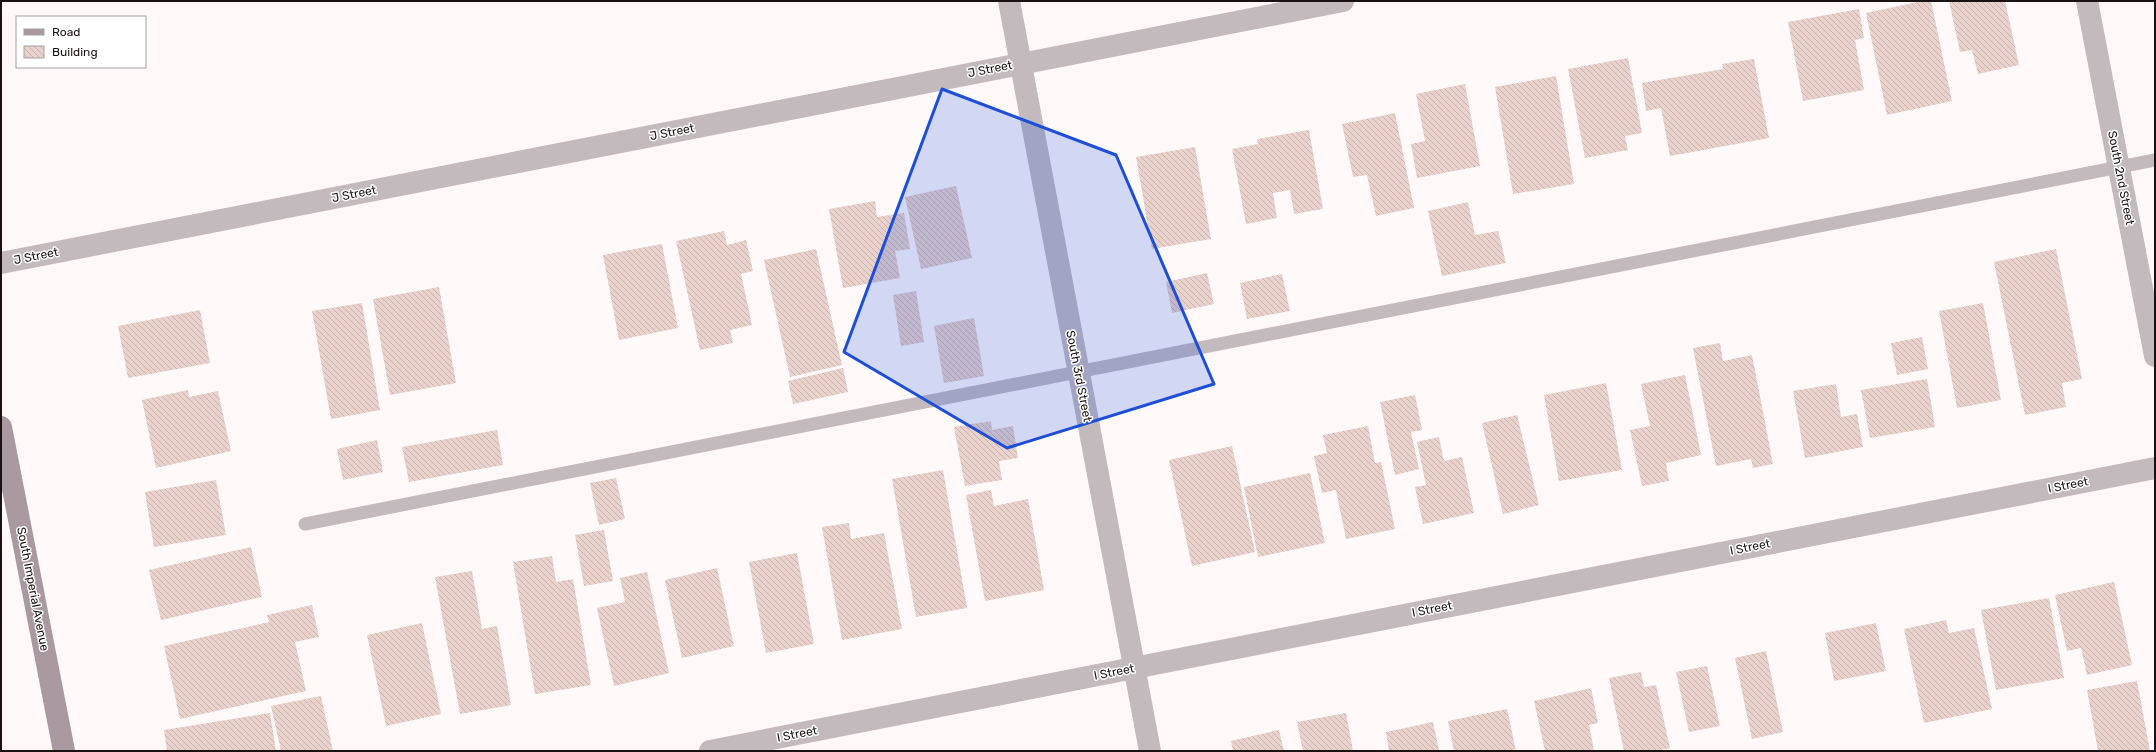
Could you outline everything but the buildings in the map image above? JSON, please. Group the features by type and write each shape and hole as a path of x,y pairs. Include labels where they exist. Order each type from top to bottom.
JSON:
{"main road":[{"name":"South Imperial Avenue","path":"1,428 64,751"}],"street":[{"name":"South 3rd Street","path":"1009,1 1022,63 1078,372 1150,751"},
{"name":"J Street","path":"1,263 1343,1"},
{"name":"South 2nd Street","path":"2087,1 2155,356"},
{"name":"I Street","path":"710,751 2155,468"}],"lane":[{"path":"305,524 2155,160"}],"highlighted area":[{"path":"942,89 1116,155 1214,384 1007,448 844,352"}]}
